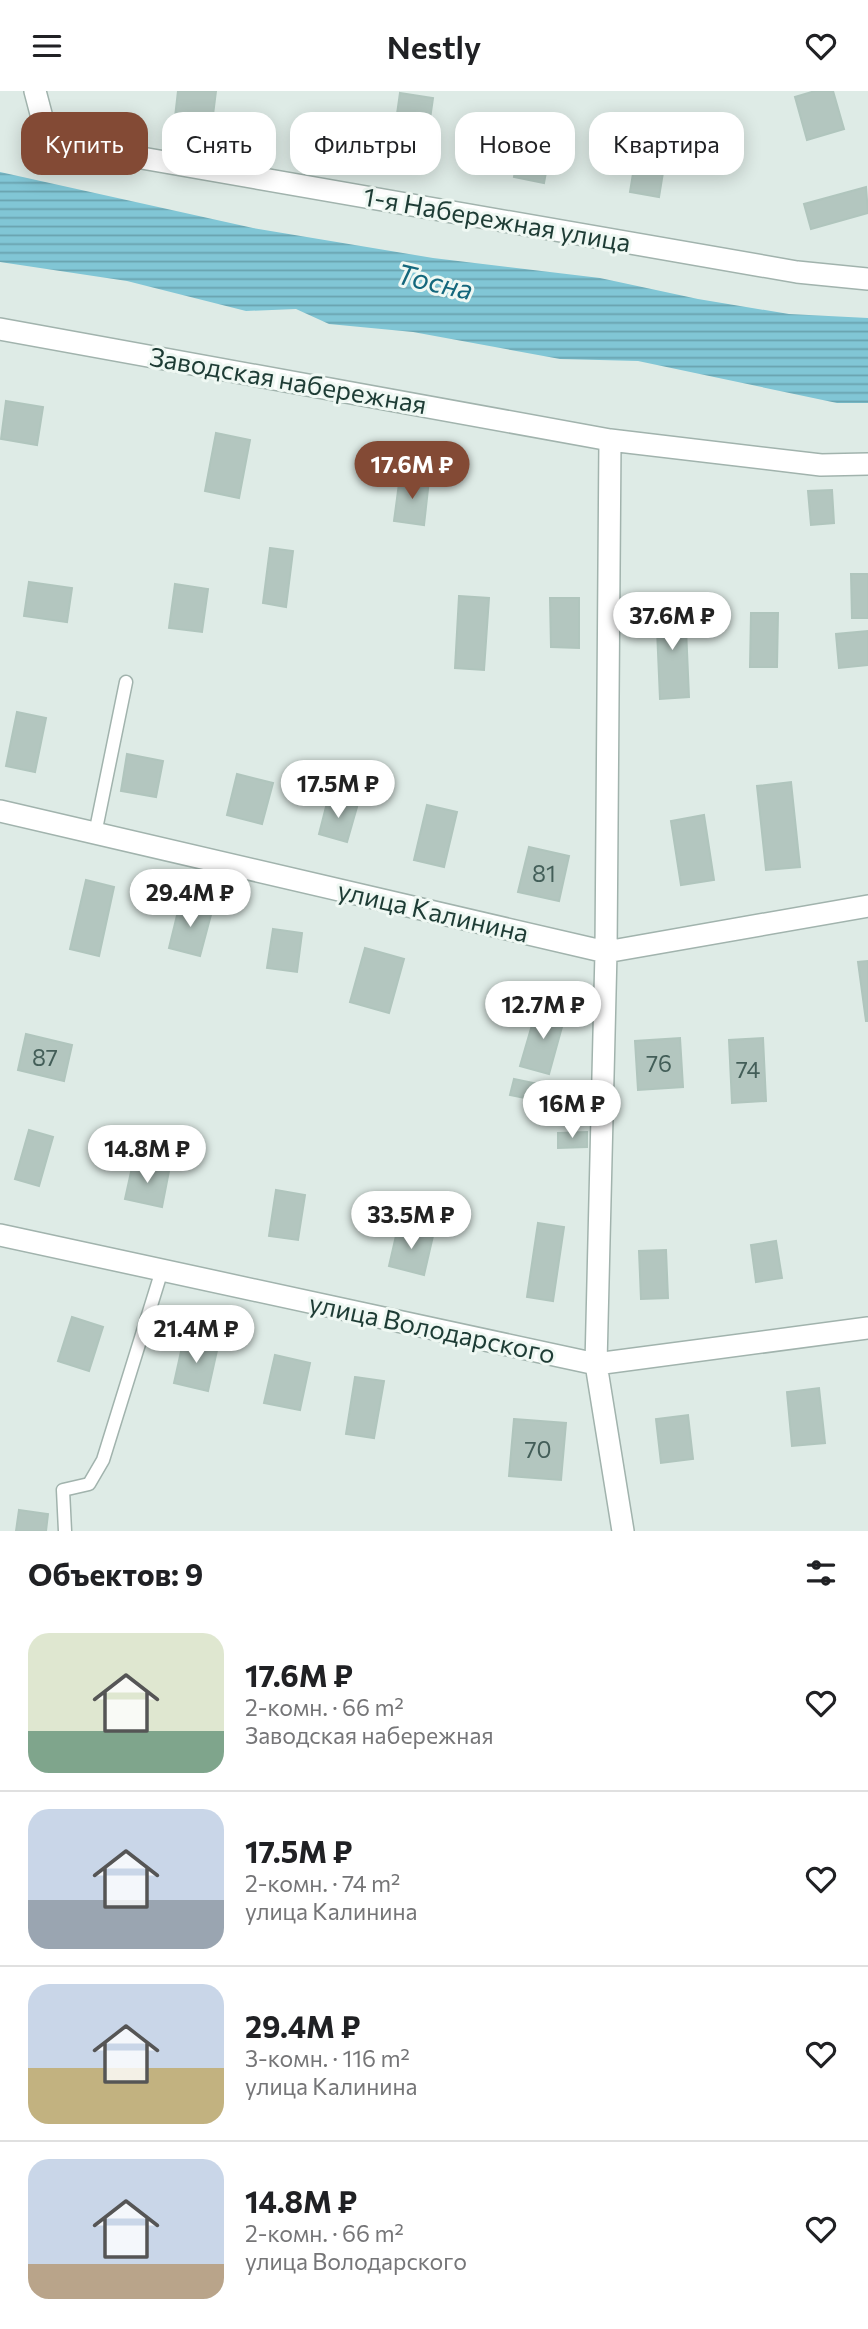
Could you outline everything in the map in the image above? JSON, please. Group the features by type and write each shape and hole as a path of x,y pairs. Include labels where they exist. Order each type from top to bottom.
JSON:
{"street":[{"name":"1-я Набережная улица","path":"35,91 45,129 90,149 797,272 868,279"},
{"name":"Заводская набережная","path":"0,329 610,440 821,465 868,464"},
{"path":"610,440 606,952 596,1364 623,1531"},
{"name":"улица Калинина","path":"0,811 606,952 868,906"},
{"name":"улица Володарского","path":"0,1235 596,1364 868,1328"}],"lane":[{"path":"95,834 126,682"},
{"path":"65,1531 63,1490 89,1484 103,1460 162,1270"}],"water":[{"name":"Тосна","path":"0,172 253,228 433,258 600,278 698,299 789,314 868,318 868,403 837,403 638,361 560,359 413,332 329,324 296,309 246,311 127,281 0,262"}],"building":[{"path":"178,91 216,91 213,112 176,112"},
{"path":"815,91 833,91 844,129 807,140 795,97"},
{"path":"400,93 433,98 431,112 397,112"},
{"path":"514,175 546,175 544,183"},
{"path":"633,175 663,175 659,197 630,192"},
{"path":"866,187 868,213 811,229 804,204"},
{"path":"6,401 43,407 37,445 1,439"},
{"path":"216,433 250,440 239,498 205,491"},
{"path":"400,476 429,480 424,525 394,521"},
{"path":"832,490 834,523 811,525 808,491"},
{"path":"270,548 293,551 286,607 263,603"},
{"path":"851,574 868,574 868,618 852,618"},
{"path":"29,582 72,588 67,622 24,616"},
{"path":"175,584 208,589 202,632 169,628"},
{"path":"459,596 489,598 484,670 455,668"},
{"path":"550,598 579,598 579,648 551,647"},
{"path":"685,605 689,697 660,699 656,606"},
{"path":"751,613 778,613 777,667 750,667"},
{"path":"868,631 868,665 839,668 836,634"},
{"path":"17,712 46,718 35,772 6,766"},
{"path":"127,754 163,761 156,797 121,791"},
{"path":"237,774 273,783 262,824 227,815"},
{"path":"791,782 800,867 766,870 757,786"},
{"path":"328,799 357,807 347,842 319,834"},
{"path":"427,805 457,812 444,867 414,860"},
{"path":"704,815 714,880 681,885 671,821"},
{"path":"529,847 569,856 559,901 518,892"},
{"path":"86,880 114,887 99,956 70,949"},
{"path":"180,903 212,911 200,956 169,948"},
{"path":"273,929 302,933 297,972 267,968"},
{"path":"365,948 404,959 389,1013 350,1002"},
{"path":"868,961 868,1021 866,1021 858,962"},
{"path":"537,1008 565,1016 549,1074 520,1066"},
{"path":"26,1034 72,1045 64,1081 18,1070"},
{"path":"680,1038 683,1087 638,1090 635,1041"},
{"path":"763,1038 766,1101 732,1103 729,1040"},
{"path":"514,1079 543,1085 540,1101 510,1095"},
{"path":"29,1130 53,1137 39,1186 15,1179"},
{"path":"587,1132 587,1147 558,1148 558,1133"},
{"path":"133,1163 169,1171 162,1207 125,1199"},
{"path":"276,1190 305,1195 298,1240 269,1236"},
{"path":"538,1223 564,1227 553,1301 527,1297"},
{"path":"398,1227 433,1236 424,1275 389,1266"},
{"path":"776,1241 782,1278 756,1282 751,1245"},
{"path":"666,1250 668,1298 641,1299 639,1251"},
{"path":"72,1317 103,1327 89,1371 58,1361"},
{"path":"184,1338 218,1346 208,1391 174,1383"},
{"path":"275,1355 310,1363 300,1410 264,1403"},
{"path":"355,1377 384,1381 374,1438 346,1434"},
{"path":"819,1388 825,1443 792,1446 787,1392"},
{"path":"688,1415 693,1459 661,1463 656,1419"},
{"path":"514,1419 566,1423 561,1480 509,1476"},
{"path":"19,1510 48,1514 46,1531 16,1531"}]}
